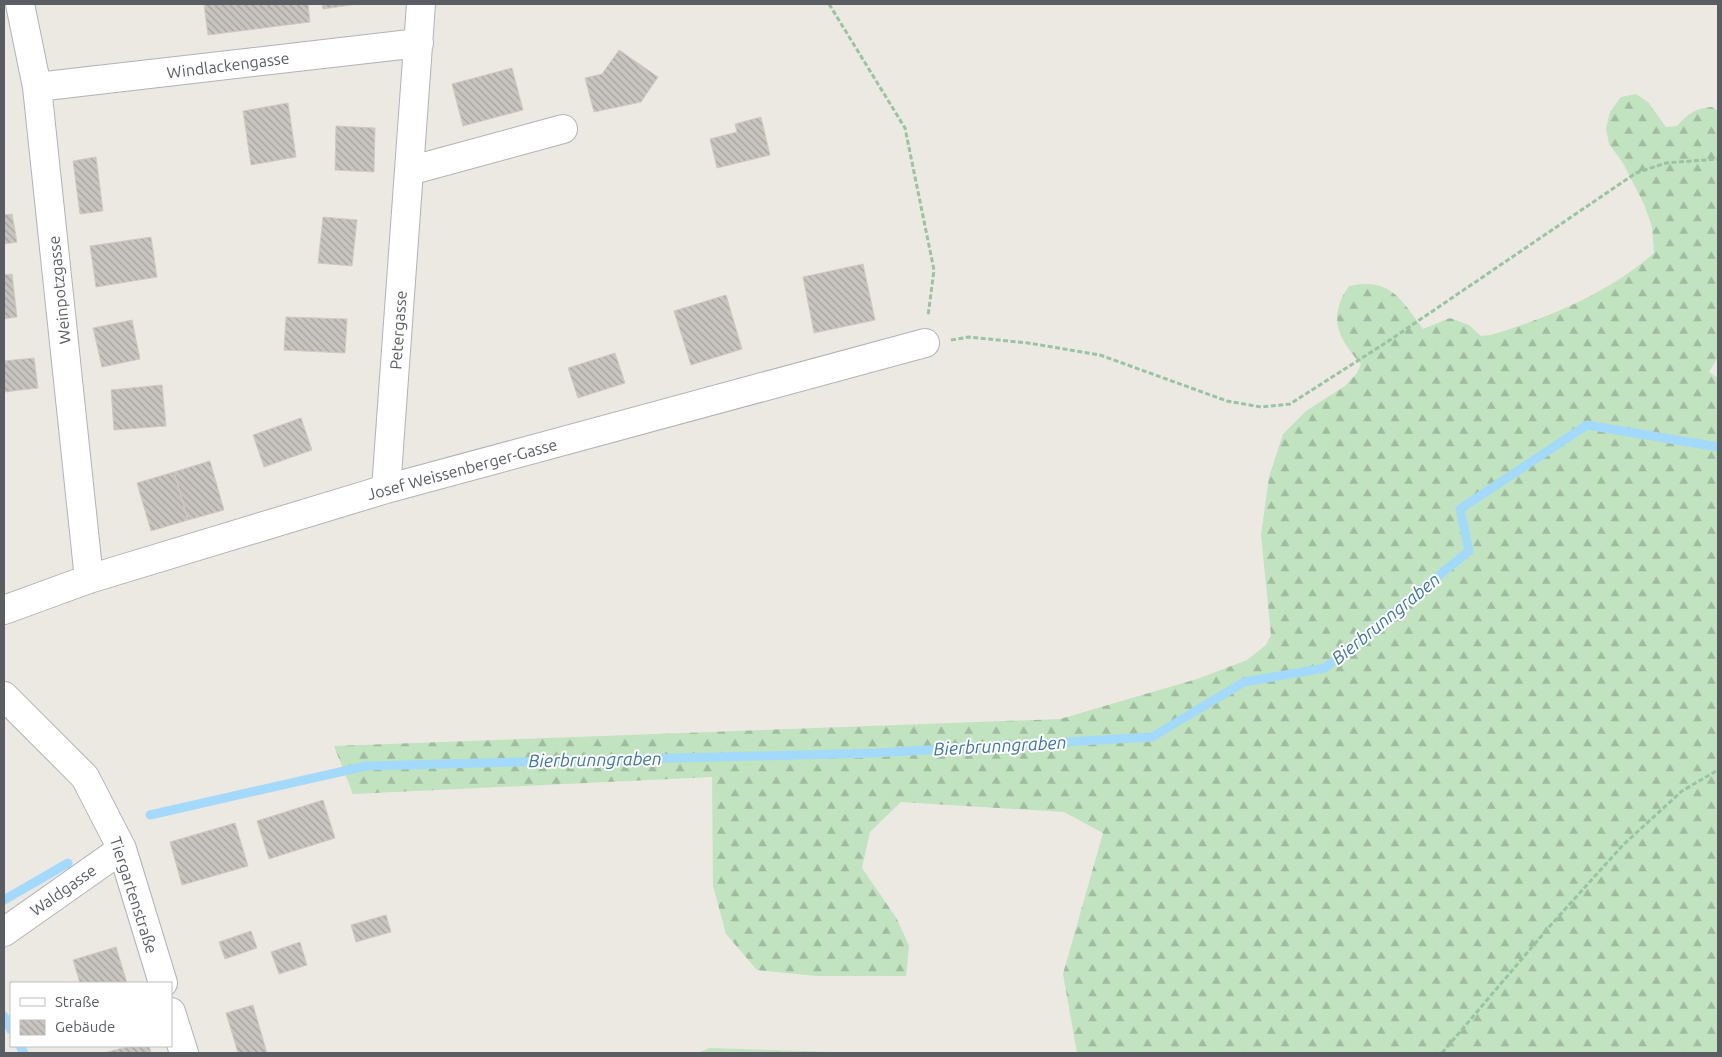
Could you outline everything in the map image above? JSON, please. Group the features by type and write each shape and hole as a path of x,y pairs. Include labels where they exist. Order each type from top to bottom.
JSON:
{"street":[{"name":"Weinpotzgasse","path":"20,4 37,87 89,578"},
{"name":"Petergasse","path":"386,489 422,4"},
{"name":"Windlackengasse","path":"37,87 419,43"},
{"path":"409,171 563,129"},
{"name":"Josef Weissenberger-Gasse","path":"4,610 89,578 386,489 925,343"},
{"name":"Tiergartenstraße","path":"4,696 85,777 122,849 163,982"},
{"name":"Waldgasse","path":"4,932 122,849"},
{"path":"172,1015 184,1053"}],"path":[{"path":"829,4 905,128 934,270 925,343 969,337 1046,346 1100,355 1227,401 1261,407 1290,404 1387,342 1636,173 1666,163 1718,159"},
{"path":"1444,1052 1549,927 1623,845 1682,791 1718,770"}],"green space":[{"path":"1636,94 1648,102 1666,127 1677,126 1696,110 1712,107 1718,111 1718,357 1709,372 1718,378 1718,1053 1077,1053 1063,974 1103,833 1064,812 901,802 870,832 862,868 897,919 909,946 906,976 816,976 757,970 726,934 713,886 712,777 353,794 334,746 1060,719 1197,679 1247,660 1266,645 1271,635 1261,535 1269,477 1283,434 1306,411 1345,386 1357,373 1361,364 1346,346 1338,327 1338,308 1349,286 1363,284 1385,288 1401,300 1423,329 1450,318 1469,325 1481,336 1513,328 1556,312 1617,281 1654,253 1652,227 1644,204 1623,163 1609,144 1606,128 1610,112 1621,97"},
{"path":"709,1048 865,1053 698,1053"}],"building":[{"path":"204,4 308,4 310,22 208,35"},
{"path":"322,4 357,4 323,9"},
{"path":"619,50 658,77 641,102 594,112 585,78 602,74"},
{"path":"512,68 523,110 463,126 452,84"},
{"path":"288,103 296,157 251,165 243,111"},
{"path":"761,117 770,155 717,168 710,139 737,132 735,124"},
{"path":"336,126 375,128 374,172 335,170"},
{"path":"96,157 103,211 80,214 73,161"},
{"path":"12,214 17,242 4,244 4,215"},
{"path":"323,217 357,220 352,266 318,263"},
{"path":"151,237 157,277 96,287 90,246"},
{"path":"863,264 875,320 814,333 803,277"},
{"path":"12,274 17,317 4,319 4,275"},
{"path":"726,295 742,349 691,365 674,311"},
{"path":"286,317 347,319 345,353 284,350"},
{"path":"132,320 140,359 102,367 93,328"},
{"path":"615,353 625,383 578,398 568,368"},
{"path":"34,358 38,388 4,392 4,361"},
{"path":"162,385 166,426 114,430 111,390"},
{"path":"301,418 312,450 264,467 253,435"},
{"path":"210,461 224,510 188,520 174,472"},
{"path":"174,472 188,520 151,531 137,483"},
{"path":"323,800 335,838 269,859 257,821"},
{"path":"235,823 248,866 182,885 170,842"},
{"path":"386,915 391,932 356,942 351,925"},
{"path":"251,931 257,948 225,959 219,942"},
{"path":"300,942 307,965 279,974 271,952"},
{"path":"116,947 127,982 80,982 73,960"},
{"path":"253,1005 267,1053 238,1053 226,1013"},
{"path":"126,1047 149,1047 151,1053 104,1053"}],"waterway":[{"name":"Bierbrunngraben","path":"150,815 366,766 875,753 1152,737 1244,682 1325,668 1469,551 1460,509 1587,425 1718,447"},
{"name":"Bierbrunngraben","path":"4,900 68,863"},
{"path":"4,1016 10,1028"},
{"path":"21,1047 24,1053"}]}
